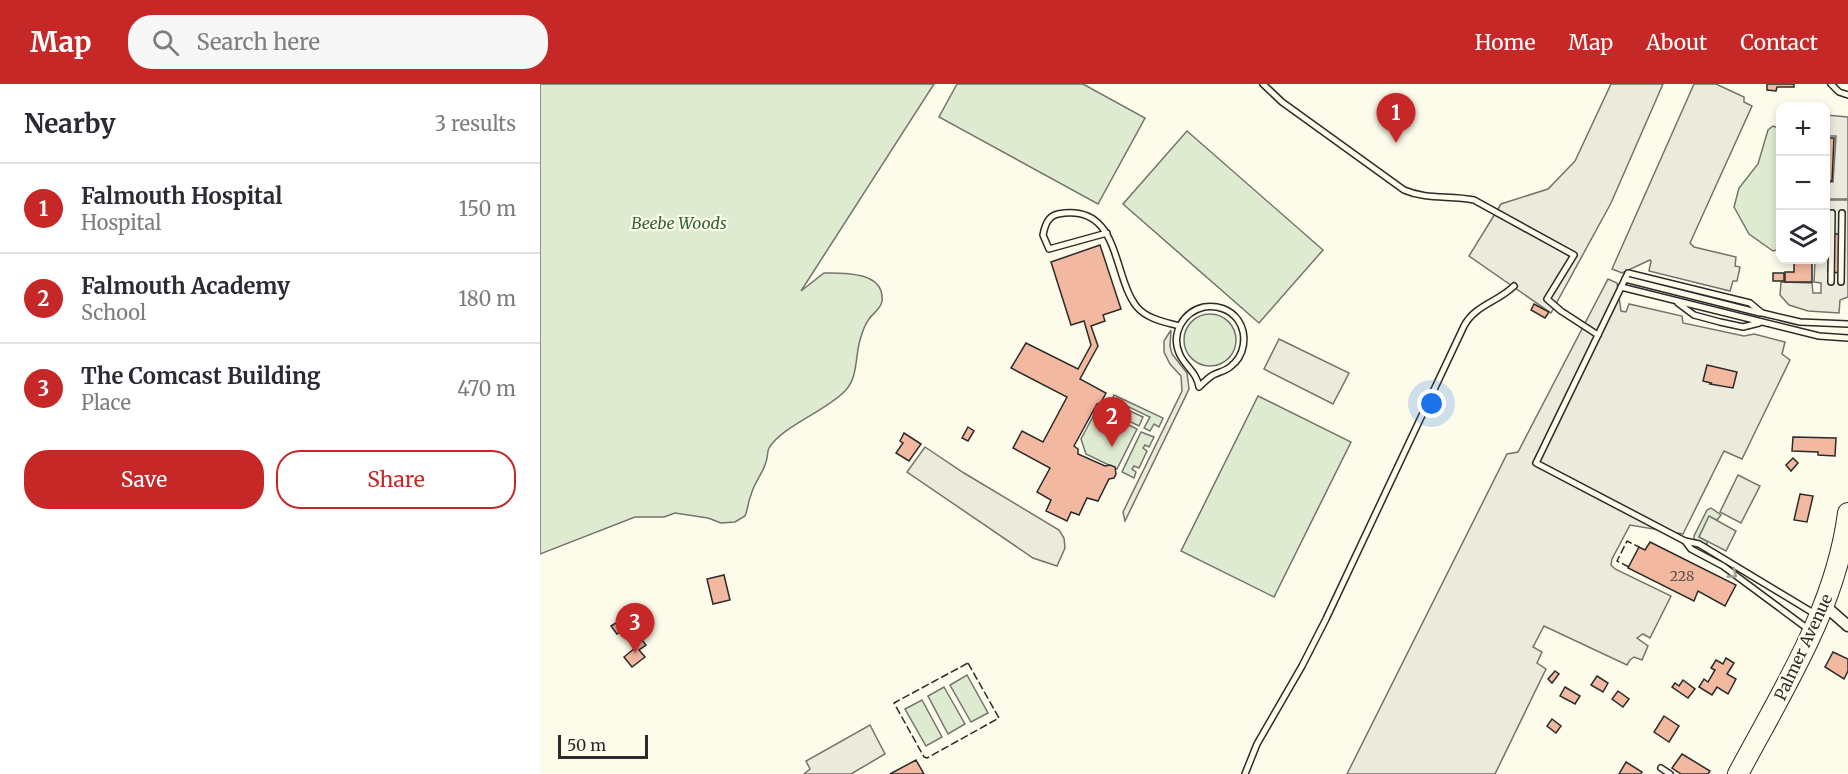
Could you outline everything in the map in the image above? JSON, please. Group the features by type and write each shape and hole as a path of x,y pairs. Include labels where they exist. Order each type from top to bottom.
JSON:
{"highway":[{"name":"Palmer Avenue","path":"1738,774 1776,705 1818,618 1838,562 1848,513"}],"street":[{"path":"1818,618 1848,626"}],"lane":[{"path":"1263,84 1282,102 1404,190 1416,196 1460,197 1474,200 1574,255 1547,299 1598,335"},
{"path":"1832,84 1839,92 1848,95"},
{"path":"1831,282 1832,213"},
{"path":"1841,282 1842,213"},
{"path":"1107,233 1049,249 1043,235 1049,219 1056,215 1077,214 1095,221 1107,233 1132,300 1139,310 1149,316 1179,326"},
{"path":"1627,276 1536,463 1685,541 1699,544 1818,618"},
{"path":"1627,276 1750,303 1762,314"},
{"path":"1627,276 1762,314 1814,323 1848,324"},
{"path":"1245,774 1257,744 1326,619 1464,326 1477,310 1503,296 1514,286"},
{"path":"1621,287 1813,335 1848,338"},
{"path":"1675,301 1694,315 1720,322 1743,327 1760,322"},
{"path":"1211,306 1224,309 1234,316 1242,327 1243,349 1232,365 1214,374 1199,387 1198,379 1178,351 1179,326 1187,315 1198,308 1211,306"},
{"path":"1774,326 1777,317"},
{"path":"1813,335 1814,323"},
{"path":"1685,541 1691,549 1818,618"},
{"path":"1661,768 1670,774"}],"green space":[{"name":"Beebe Woods","path":"540,84 934,84 801,291 824,273 861,276 877,284 881,291 882,301 862,334 852,380 837,398 775,440 768,450 765,466 752,491 745,516 735,522 721,523 708,518 675,513 664,517 635,517 540,554"},
{"path":"957,84 1083,84 1145,118 1098,204 939,117"},
{"path":"1773,126 1776,127 1776,250 1773,251 1749,234 1734,207 1739,188 1758,164 1768,130"},
{"path":"1187,131 1323,250 1259,323 1123,204"},
{"path":"1210,314 1220,316 1228,322 1234,330 1236,340 1234,350 1228,358 1220,364 1210,366 1200,364 1192,358 1186,350 1184,340 1186,330 1192,322 1200,316"},
{"path":"1114,395 1163,418 1159,427 1154,424 1150,431 1144,428 1150,417 1112,399"},
{"path":"1258,396 1351,442 1274,597 1181,551"},
{"path":"1110,402 1143,417 1139,426 1106,410"},
{"path":"1097,409 1137,429 1117,469 1086,454 1081,439"},
{"path":"1141,432 1154,437 1149,447 1145,445 1143,448 1147,451 1139,468 1134,466 1132,469 1136,472 1134,478 1122,472"},
{"path":"1711,508 1721,515 1717,520 1709,517 1699,537 1707,541 1704,545 1694,539 1694,536 1707,510"},
{"path":"967,675 988,713 971,722 950,685"},
{"path":"944,687 965,724 948,734 928,696"},
{"path":"922,700 942,737 926,746 905,709"}],"shaded area":[{"path":"1611,84 1663,84 1611,203 1551,313 1469,256 1501,204 1548,189 1575,161"},
{"path":"1694,84 1716,84 1744,97 1744,102 1752,106 1690,243 1694,247 1736,257 1735,266 1740,267 1737,281 1733,281 1730,291 1649,271 1650,260 1622,273 1612,269"},
{"path":"1830,115 1848,117 1848,199 1830,199 1836,136 1830,136"},
{"path":"1830,200 1848,200 1848,297 1840,300 1839,313 1808,311 1789,305 1780,295 1781,282 1812,283 1813,293 1821,293 1821,283 1814,282 1815,264 1830,264"},
{"path":"1608,279 1617,283 1621,311 1626,312 1629,304 1682,316 1683,323 1744,336 1754,334 1785,342 1782,354 1790,360 1742,459 1724,451 1683,534 1630,525 1612,559 1611,565 1615,569 1671,596 1650,638 1643,634 1637,638 1648,646 1642,660 1634,657 1627,665 1544,626 1533,647 1542,652 1537,663 1546,669 1495,774 1347,774 1507,454 1518,452"},
{"path":"1171,330 1172,354 1187,373 1189,389 1125,521 1123,512 1182,391 1181,376 1170,364 1164,352 1164,341"},
{"path":"1279,339 1349,373 1333,404 1264,369"},
{"path":"925,447 1059,530 1064,538 1065,548 1057,566 1033,558 907,472"},
{"path":"1738,475 1760,486 1741,523 1720,512"},
{"path":"1709,516 1736,531 1726,551 1699,537"},
{"path":"870,725 885,754 851,774 804,774 810,769 806,761"}],"building":[{"path":"1767,84 1794,84 1794,87 1777,87 1776,91 1767,90"},
{"path":"1830,138 1834,138 1832,181 1830,181"},
{"path":"1830,234 1844,234 1843,273 1828,272"},
{"path":"1100,245 1121,309 1103,315 1105,321 1091,326 1098,346 1080,379 1106,393 1099,406 1097,404 1074,446 1078,449 1078,454 1105,466 1115,467 1116,474 1114,478 1109,479 1098,501 1087,498 1079,515 1071,512 1067,521 1046,511 1051,500 1037,492 1050,468 1013,448 1022,431 1043,442 1067,397 1011,368 1026,343 1078,369 1091,345 1084,321 1071,325 1051,262"},
{"path":"1794,264 1812,264 1812,282 1785,282 1785,272 1794,272"},
{"path":"1773,273 1784,273 1784,281 1773,281"},
{"path":"1534,304 1549,312 1545,318 1531,310"},
{"path":"1707,365 1737,372 1733,388 1703,381"},
{"path":"968,427 974,431 968,441 962,438"},
{"path":"904,433 921,444 909,461 896,453 903,443 900,441"},
{"path":"1793,437 1836,438 1835,456 1818,455 1818,452 1792,451"},
{"path":"1793,458 1798,463 1791,471 1786,465"},
{"path":"1800,494 1813,496 1807,522 1794,520"},
{"path":"1650,542 1736,585 1725,606 1698,591 1694,601 1628,568 1639,547 1645,550"},
{"path":"724,575 730,600 713,604 707,579"},
{"path":"627,616 632,624 617,634 611,626"},
{"path":"636,633 638,635 641,633 645,638 642,640 646,645 639,650 645,657 632,667 624,657 635,648 628,640"},
{"path":"1833,652 1848,659 1848,671 1844,679 1825,667"},
{"path":"1726,658 1734,663 1727,674 1736,679 1728,694 1717,687 1712,695 1699,687 1704,679 1708,682 1715,670 1711,668 1716,660 1723,664"},
{"path":"1555,671 1559,674 1552,683 1548,679"},
{"path":"1597,676 1608,683 1603,692 1591,685"},
{"path":"1683,680 1695,689 1688,698 1672,687 1675,683 1679,686"},
{"path":"1565,687 1580,696 1575,704 1560,696"},
{"path":"1618,691 1629,699 1623,707 1612,699"},
{"path":"1664,716 1679,726 1669,742 1654,732"},
{"path":"1552,719 1561,726 1556,733 1547,726"},
{"path":"1682,754 1710,771 1708,774 1681,774 1672,768"},
{"path":"916,760 924,774 890,774"},
{"path":"1626,762 1642,772 1641,774 1619,774"}],"fence":[{"path":"1629,567 1617,561 1627,541 1639,547"},
{"path":"968,663 999,718 927,758 924,757 894,703 968,663"}],"place":[{"name":"Falmouth Hospital","path":"1396,143"},
{"name":"Falmouth Academy","path":"1112,447"},
{"name":"The Comcast Building","path":"635,653"}]}
